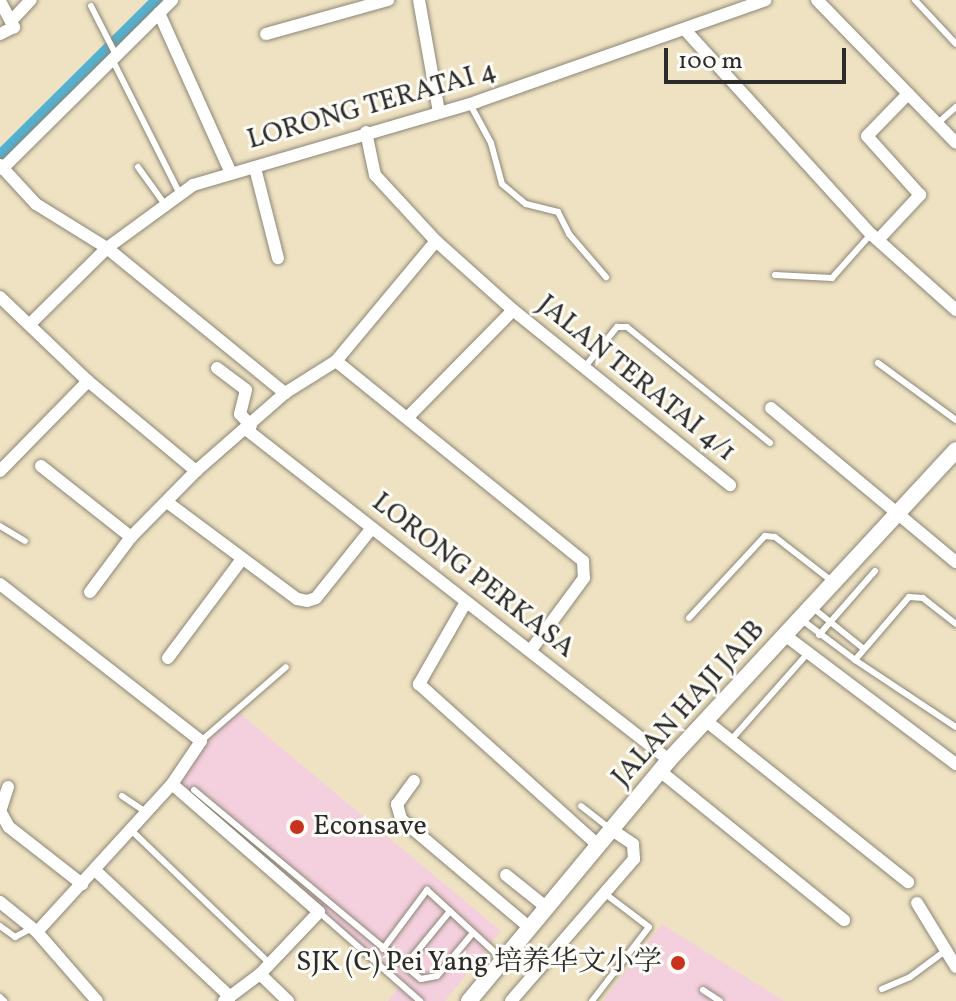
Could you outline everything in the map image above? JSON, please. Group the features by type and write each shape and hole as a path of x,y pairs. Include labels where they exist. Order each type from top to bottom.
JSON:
{"street":[{"path":"13,19 31,0"},
{"path":"172,0 113,53 1,167 36,204 107,248 285,393"},
{"path":"266,34 388,0"},
{"path":"419,0 439,112"},
{"name":"LORONG TERATAI 4","path":"31,323 107,248 179,192 230,171 255,168 366,132 470,104 687,32 766,0"},
{"path":"817,0 956,143"},
{"path":"0,1 13,19 14,27 0,34"},
{"path":"159,13 230,171"},
{"path":"687,32 874,237 956,310"},
{"path":"874,237 920,195 867,136 908,94"},
{"name":"JALAN TERATAI 4/1","path":"366,132 375,175 436,241 513,310 730,485"},
{"path":"255,168 278,258"},
{"path":"90,592 131,537 196,471 249,428 285,393 336,361 436,241"},
{"path":"0,297 31,323 88,381 196,471"},
{"path":"409,416 513,310"},
{"path":"336,361 409,416 583,561 584,578 531,650"},
{"path":"217,368 246,390 240,414 249,428"},
{"path":"0,471 88,381"},
{"path":"771,408 956,562"},
{"name":"LORONG PERKASA","path":"249,428 371,529 531,650 844,920"},
{"name":"JALAN HAJI JAIB","path":"473,1000 502,959 664,765 956,450"},
{"path":"41,466 131,537"},
{"path":"167,502 242,559 307,601 316,598 371,529"},
{"path":"168,658 242,559"},
{"path":"0,584 201,741 172,784 96,871 34,930"},
{"path":"466,602 419,684 598,845"},
{"path":"786,636 956,764"},
{"path":"705,720 908,882"},
{"path":"414,781 397,804 401,819 529,927"},
{"path":"96,871 227,999 260,974 318,906 172,784"},
{"path":"8,787 0,811 9,827 82,884"},
{"path":"511,1001 636,851 611,829"},
{"path":"506,875 546,907"},
{"path":"917,903 956,967"},
{"path":"1,907 34,930 97,1001"},
{"path":"260,974 288,1001"}],"lane":[{"path":"915,0 956,44"},
{"path":"91,6 179,192"},
{"path":"470,104 491,143 502,184 512,197 558,212 569,234 606,277"},
{"path":"938,124 956,107"},
{"path":"138,167 164,203"},
{"path":"775,275 832,278 874,237"},
{"path":"584,368 617,327 627,327 770,443"},
{"path":"878,363 956,420"},
{"path":"0,526 25,541"},
{"path":"689,618 765,536 775,537 835,584"},
{"path":"819,635 875,571"},
{"path":"855,660 909,597 923,598 956,624"},
{"path":"807,614 831,622 864,649"},
{"path":"807,614 819,635 956,727"},
{"path":"729,741 808,653"},
{"path":"201,741 286,667"},
{"path":"194,790 420,1001"},
{"path":"122,796 147,813"},
{"path":"581,806 611,829"},
{"path":"131,830 269,963"},
{"path":"383,949 427,890 502,959"},
{"path":"592,1001 649,927 604,893"},
{"path":"318,906 383,949 421,979 437,976 473,933"},
{"path":"405,966 450,911"},
{"path":"0,926 15,937 34,930"},
{"path":"882,989 925,968 945,951"},
{"path":"703,990 720,1001"},
{"path":"0,997 4,1001"}],"shaded area":[{"path":"237,711 501,931 445,1001 388,1001 403,982 178,783 204,743"},
{"name":"SJK (C) Pei Yang 培养华文小学","path":"662,924 784,1001 603,1001"}],"waterway":[{"path":"0,156 157,0"}],"place":[{"name":"Econsave","path":"297,827"},
{"name":"SJK (C) Pei Yang 培养华文小学","path":"678,963"}]}
